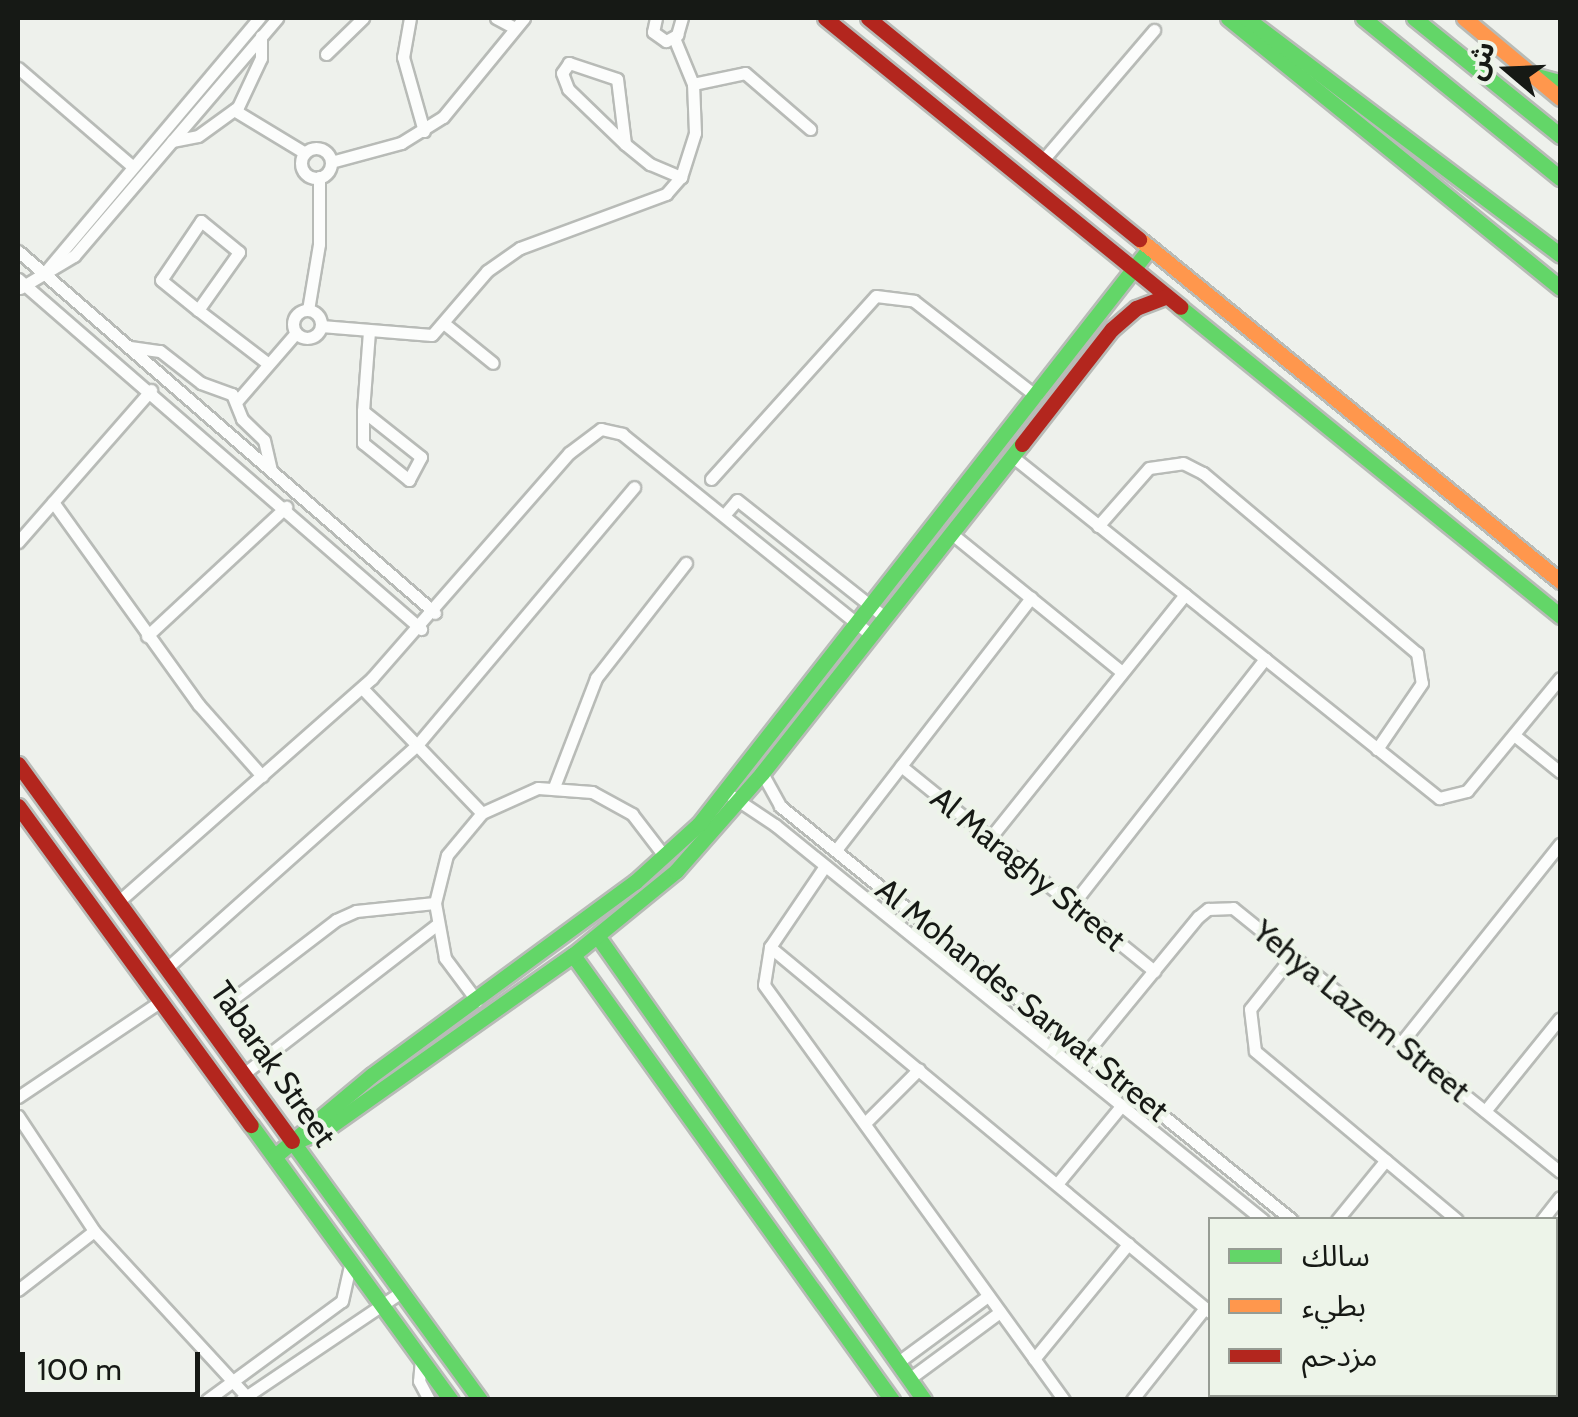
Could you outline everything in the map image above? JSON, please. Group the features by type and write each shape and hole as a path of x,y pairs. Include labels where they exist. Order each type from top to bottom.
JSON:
{"main road":[{"path":"825,18 1560,616"},
{"path":"868,18 1560,580"},
{"path":"1228,18 1560,288"},
{"path":"1246,18 1560,255"},
{"path":"1362,18 1560,178"},
{"path":"1414,18 1560,136"},
{"path":"1464,18 1560,98"},
{"path":"1533,76 1560,82"},
{"path":"928,105 946,81"},
{"path":"294,1142 326,1129 574,955 676,871 856,624 1149,248"},
{"path":"275,1156 315,1119 665,857 762,772 1112,329 1166,296"},
{"path":"1345,442 1363,419"},
{"name":"Tabarak Street","path":"18,764 169,966 480,1400"},
{"name":"Tabarak Street","path":"19,811 451,1400"},
{"path":"598,937 924,1400"},
{"path":"574,955 892,1400"},
{"path":"186,1034 206,1018"}],"street":[{"path":"44,274 258,18"},
{"path":"276,18 74,256 20,285 152,390 421,629"},
{"path":"326,54 363,18"},
{"path":"410,18 403,57 424,131"},
{"path":"496,18 512,28"},
{"path":"524,18 512,28 461,101 424,131 332,162 319,178 319,244 308,310 321,326 420,338 446,325 503,258 550,234 649,204 681,176 695,133 693,84 674,38 679,19"},
{"path":"652,18 658,38 674,38"},
{"path":"1044,160 1154,30"},
{"path":"171,141 198,136 234,110 261,58 261,36"},
{"path":"624,144 617,79 569,64 562,73 564,84 624,144 659,170 681,176"},
{"path":"18,68 132,166"},
{"path":"693,84 745,74 810,129"},
{"path":"243,98 260,123"},
{"path":"234,110 305,153 322,149 332,162"},
{"path":"305,153 304,170 319,178"},
{"path":"198,310 239,252 202,222 160,276 198,310 267,363"},
{"path":"18,251 435,613"},
{"path":"711,480 876,296 914,301 1036,396"},
{"path":"272,471 264,440 238,414 237,401 254,376 296,333 295,318 308,310"},
{"path":"446,325 493,363"},
{"path":"296,333 309,338 321,326"},
{"path":"363,411 422,457 409,480 364,448 363,411 369,332"},
{"path":"130,348 160,351 201,383 224,390 237,401"},
{"path":"224,390 254,376"},
{"path":"18,542 152,390"},
{"path":"173,410 185,396"},
{"path":"118,902 362,688 421,629 569,453 600,429 622,434 872,635"},
{"path":"1013,457 1377,750 1449,800 1467,791 1560,678"},
{"path":"1098,526 1149,468 1171,462 1203,473 1417,653 1422,683 1377,750"},
{"path":"169,966 417,745 634,487"},
{"path":"724,514 736,500 886,618"},
{"path":"52,502 147,636 262,776"},
{"path":"147,636 286,507"},
{"path":"952,534 1122,672"},
{"path":"554,787 596,678 686,563"},
{"path":"990,838 1184,595"},
{"path":"836,850 1032,598"},
{"path":"1072,905 1265,660"},
{"path":"362,688 482,813"},
{"path":"335,690 346,702"},
{"path":"1514,735 1560,772"},
{"name":"Al Maraghy Street","path":"901,766 1154,971"},
{"name":"Al Mohandes Sarwat Street","path":"762,772 780,806 1288,1217"},
{"path":"477,1001 453,974 436,925 435,903 447,855 482,813 522,792 554,787 610,800 651,833 665,857"},
{"name":"Al Mohandes Sarwat Street","path":"732,797 768,820 1259,1217"},
{"path":"768,820 780,806"},
{"path":"1402,1043 1560,844"},
{"path":"825,866 770,947 762,972 770,996 1064,1400"},
{"path":"225,1004 336,920 356,911 435,903"},
{"name":"Yehya Lazem Street","path":"1088,1052 1198,917 1220,906 1232,908 1560,1172"},
{"path":"246,1072 436,925"},
{"path":"770,947 1208,1310 1132,1400"},
{"path":"1293,955 1250,1009 1248,1038 1265,1061 1453,1217"},
{"path":"18,1097 161,1001"},
{"path":"1485,1111 1556,1034 1560,1018"},
{"path":"865,1124 918,1069"},
{"path":"1095,1084 1108,1069"},
{"path":"1057,1184 1122,1105"},
{"path":"18,1116 94,1231 233,1380 244,1398 401,1292"},
{"path":"1339,1217 1386,1160"},
{"path":"1544,1217 1560,1197"},
{"path":"18,1290 94,1231"},
{"path":"1034,1359 1128,1244"},
{"path":"207,1400 342,1301 350,1261"},
{"path":"898,1364 988,1296"},
{"path":"909,1379 1000,1312"},
{"path":"421,1359 419,1380 429,1400"}],"traffic: fast":[{"path":"1228,18 1560,288"},
{"path":"1246,18 1560,255"},
{"path":"1363,18 1560,178"},
{"path":"1414,18 1560,136"},
{"path":"1533,75 1560,82"},
{"path":"275,1156 372,1075 635,882 699,824 1149,249"},
{"path":"1180,307 1560,616"},
{"path":"294,1142 326,1129 573,955 676,871 762,773 1022,444"},
{"path":"598,937 924,1400"},
{"path":"573,955 892,1400"},
{"path":"251,1125 451,1400"},
{"path":"292,1141 480,1400"}],"traffic: slow":[{"path":"1464,18 1560,98"},
{"path":"1139,239 1560,581"}],"traffic: jam":[{"path":"825,18 1180,307"},
{"path":"868,18 1139,239"},
{"path":"1022,444 1112,329 1136,308 1167,296"},
{"path":"18,764 292,1141"},
{"path":"18,806 251,1125"}]}
